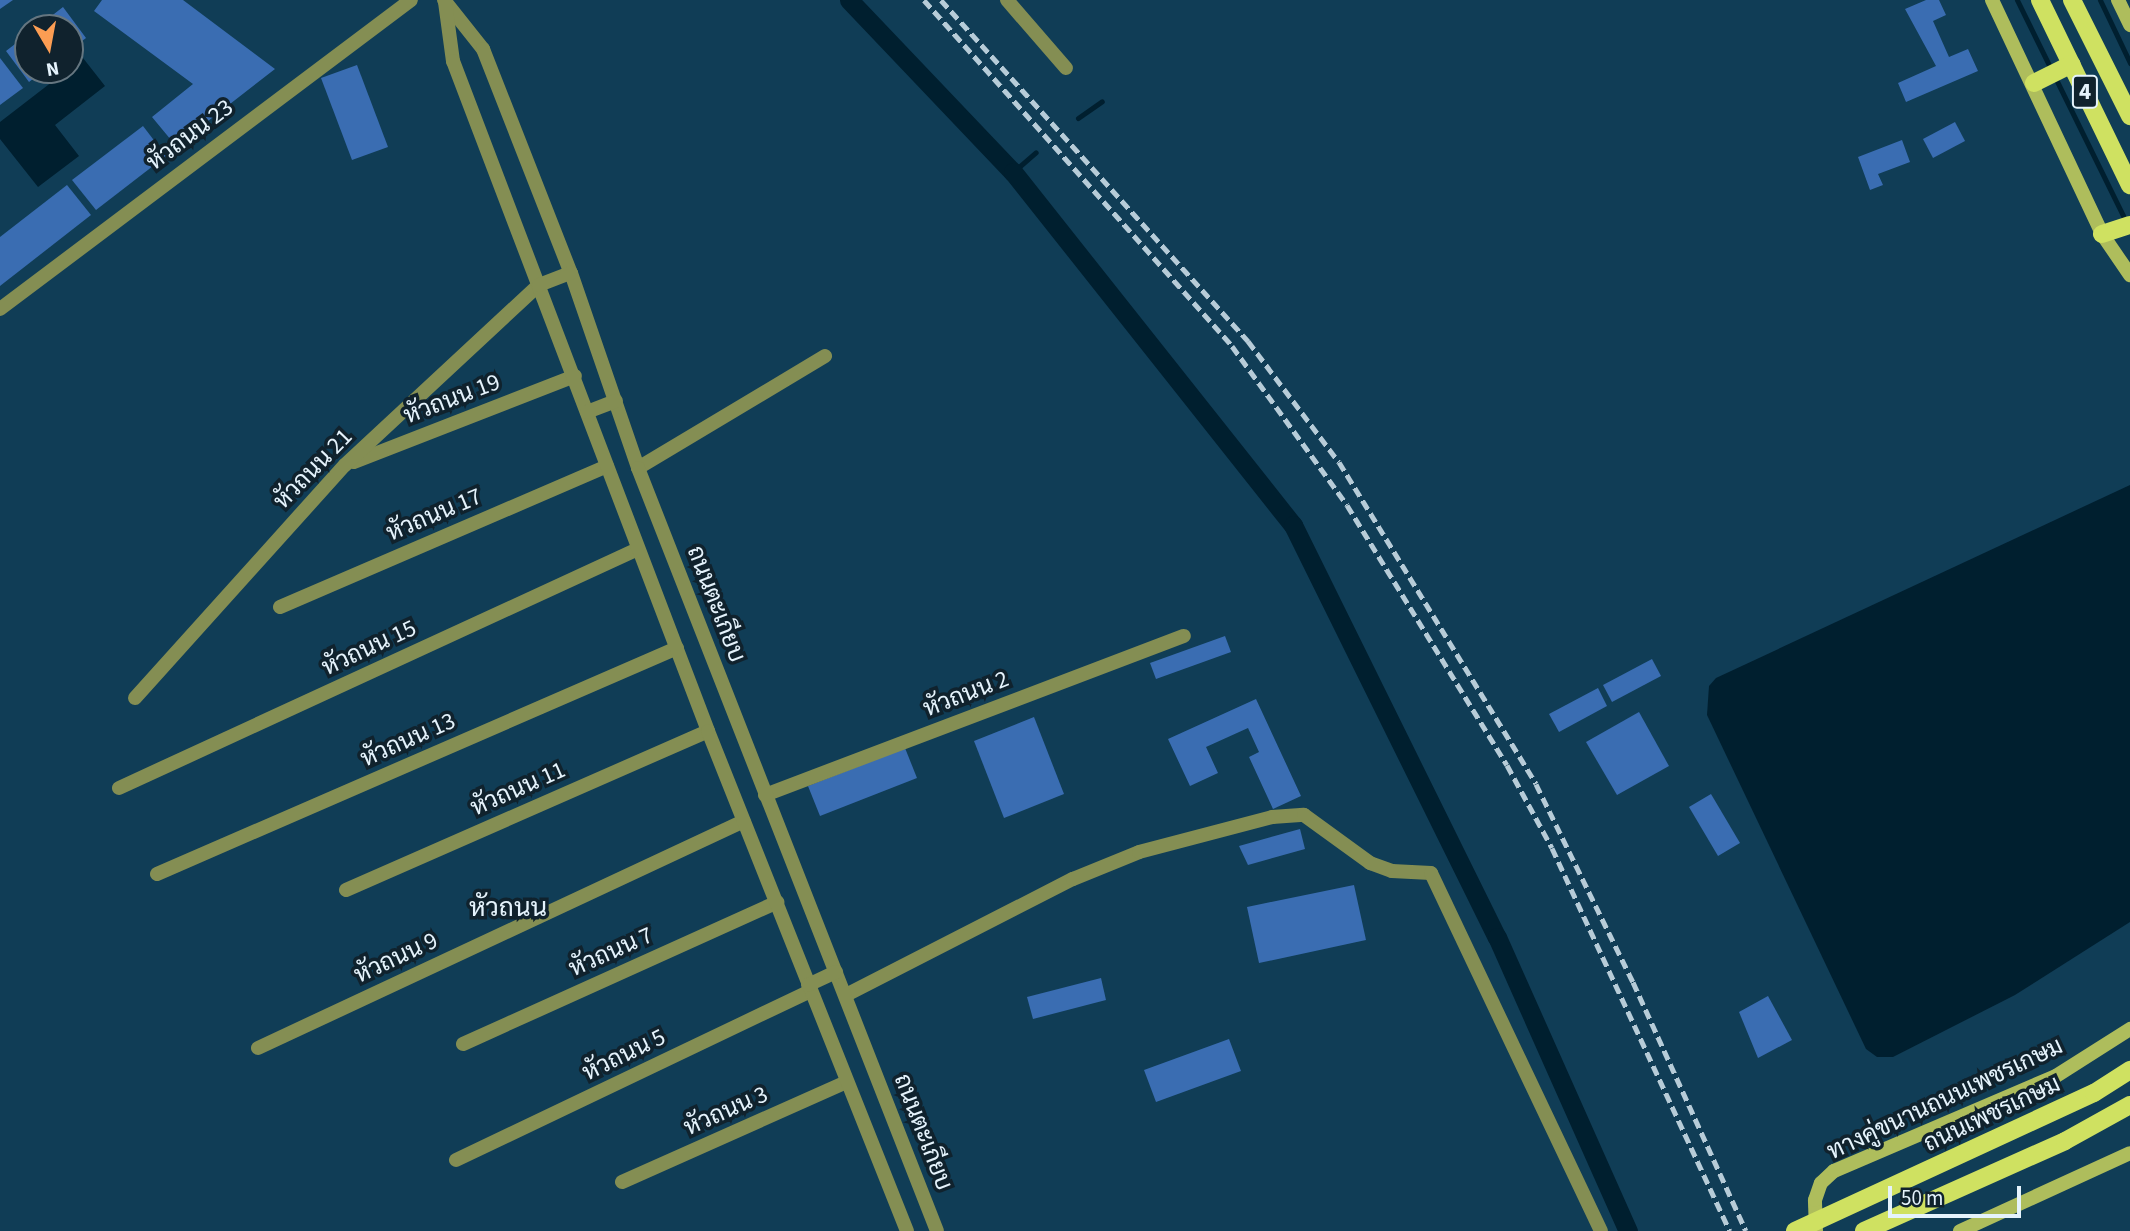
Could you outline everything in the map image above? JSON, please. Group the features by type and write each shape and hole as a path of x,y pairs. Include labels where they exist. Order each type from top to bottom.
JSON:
{"main road":[{"path":"1992,0 2053,73 2117,229 2130,275"},
{"name":"4","path":"2040,0 2053,73 2130,185"},
{"name":"4","path":"2072,0 2130,116"},
{"path":"2118,0 2130,25"},
{"name":"ทางคู่ขนานถนนเพชรเกษม","path":"1816,1231 1815,1200 1821,1183 1834,1171 2062,1073 2130,1029"},
{"name":"ถนนเพชรเกษม","path":"1795,1231 2094,1093 2130,1069"},
{"path":"1864,1231 2065,1141 2130,1105"},
{"path":"1960,1231 2050,1193 2130,1153"}],"street":[{"name":"หัวถนน 23","path":"0,309 411,0"},
{"name":"ถนนตะเกียบ","path":"444,0 483,50 571,272 638,468 937,1231"},
{"name":"ถนนตะเกียบ","path":"444,0 453,61 708,730 907,1231"},
{"path":"1007,0 1066,68"},
{"path":"539,285 571,272"},
{"name":"หัวถนน 21","path":"135,698 345,465 539,285"},
{"path":"638,468 825,356"},
{"name":"หัวถนน 19","path":"345,465 575,376"},
{"path":"587,412 616,401"},
{"name":"หัวถนน 17","path":"280,607 607,466"},
{"name":"หัวถนน 15","path":"119,788 638,549"},
{"name":"หัวถนน 2","path":"765,795 1184,636"},
{"name":"หัวถนน 13","path":"157,874 677,648"},
{"name":"หัวถนน 11","path":"346,890 708,730"},
{"path":"846,995 1073,879 1139,852 1272,817 1304,815 1370,863 1392,871 1431,873 1601,1231"},
{"name":"หัวถนน 9","path":"258,1048 744,821"},
{"name":"หัวถนน 7","path":"463,1044 777,902"},
{"name":"หัวถนน 5","path":"456,1160 810,988 836,972"},
{"name":"หัวถนน 3","path":"622,1182 847,1082"}],"water":[{"path":"84,59 105,86 55,125 79,156 38,187 0,139 0,122 49,84 84,84"},
{"path":"2130,485 2130,922 2015,995 1893,1057 1877,1057 1866,1049 1707,715 1709,686 1716,678"}],"building":[{"path":"0,0 13,0 0,9"},
{"path":"102,0 183,0 275,69 176,146 152,117 193,84 94,11"},
{"path":"1926,0 1939,0 1946,15 1933,21 1949,57 1968,49 1978,71 1906,102 1898,83 1936,66 1905,9"},
{"path":"63,7 68,14 54,14"},
{"path":"14,45 14,62 6,51"},
{"path":"0,58 14,76 14,84 20,84 23,88 0,105"},
{"path":"357,65 388,147 352,160 321,78"},
{"path":"1955,122 1965,141 1933,158 1923,139"},
{"path":"143,126 166,156 96,210 72,180"},
{"path":"1902,140 1910,162 1878,174 1883,185 1870,190 1858,157"},
{"path":"67,185 91,215 0,286 0,237"},
{"path":"1225,636 1231,652 1156,679 1150,663"},
{"path":"1652,659 1661,676 1612,702 1603,685"},
{"path":"1598,688 1607,706 1559,732 1549,714"},
{"path":"1256,699 1301,796 1273,809 1249,757 1259,752 1248,728 1206,747 1218,773 1190,786 1168,739"},
{"path":"1639,712 1669,766 1617,795 1586,742"},
{"path":"1034,717 1064,794 1004,818 974,741"},
{"path":"905,748 917,778 820,816 808,786"},
{"path":"1711,794 1740,843 1718,856 1689,807"},
{"path":"1300,829 1305,849 1248,865 1239,846"},
{"path":"1354,885 1366,940 1259,963 1247,907"},
{"path":"1101,978 1106,1000 1033,1019 1027,997"},
{"path":"1768,996 1792,1040 1758,1058 1739,1012"},
{"path":"1229,1039 1241,1071 1156,1102 1144,1070"}],"waterway":[{"path":"849,0 1013,172 1293,525 1497,937 1628,1231"},
{"path":"2017,0 2127,224"},
{"path":"2100,0 2130,63"},
{"path":"1078,118 1102,101"},
{"path":"1013,172 1036,152"}],"railway":[{"path":"924,0 1232,346 1347,505 1507,765 1552,848 1730,1231"},
{"path":"941,0 1248,341 1339,462 1536,784 1633,982 1746,1231"}],"district":[{"name":"หัวถนน","path":"508,908"}]}
